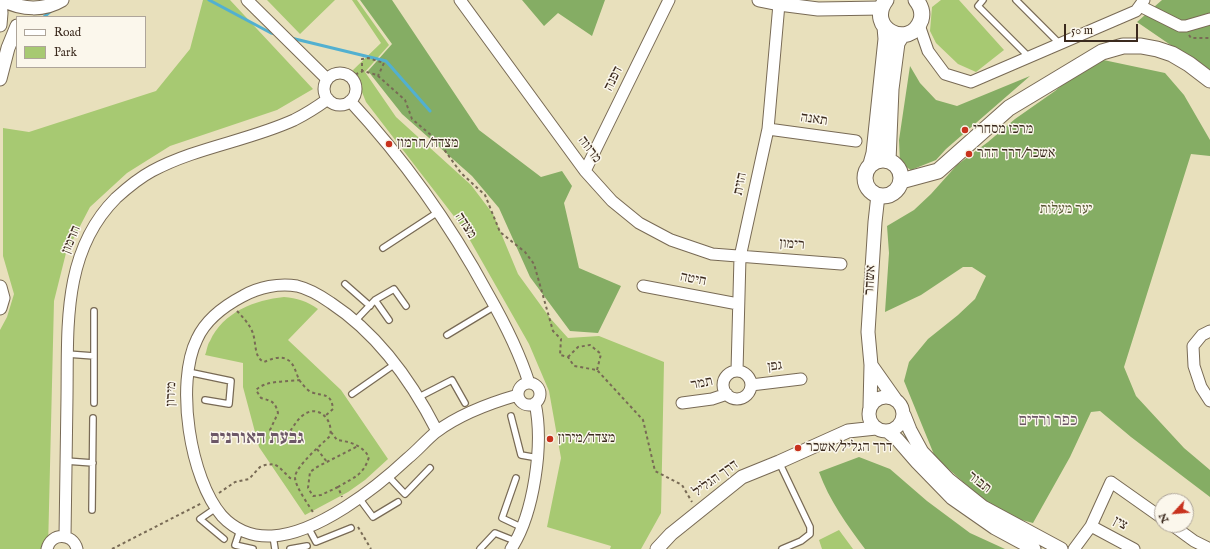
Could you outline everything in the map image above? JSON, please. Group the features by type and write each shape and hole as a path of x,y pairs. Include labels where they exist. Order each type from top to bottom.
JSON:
{"main road":[{"path":"885,27 895,34 902,35 909,34 915,30 922,17 918,0"},
{"path":"871,164 879,160 888,161 897,167 900,181 895,192 884,196 878,195 869,189 866,184 865,174 871,164 874,153 886,39 885,27 881,15 884,4"},
{"path":"888,161 891,89 898,42 902,35"},
{"path":"900,181 938,171 1009,108 1102,52 1123,46 1141,46 1157,49 1177,57 1210,80"}],"street":[{"path":"4,0 22,7 40,7"},
{"path":"25,16 34,9 62,0"},
{"path":"247,0 328,79"},
{"name":"מרווה","path":"460,0 585,171 612,201 639,223 671,240 712,254 740,257"},
{"name":"דפנה","path":"585,171 669,0"},
{"path":"759,0 818,9 884,4"},
{"path":"0,2 0,25"},
{"path":"919,25 928,51 945,74 971,82 1136,11 1142,3 1180,26 1186,26 1210,19"},
{"name":"הזית","path":"737,371 740,257 768,129 780,4"},
{"path":"0,79 8,48 16,28"},
{"path":"340,73 345,74 350,78 355,84 356,89 350,102 338,105 328,99 324,89 328,79 335,74 340,73"},
{"name":"חרמון","path":"65,536 68,322 75,272 81,251 95,224 106,209 121,194 151,172 183,156 283,124 303,115 328,99"},
{"name":"מצדה","path":"350,102 396,154 438,212 466,255 511,337 529,383"},
{"name":"תאנה","path":"768,129 856,141"},
{"name":"אשחר","path":"869,410 871,365 868,332 878,195"},
{"name":"רימון","path":"740,257 841,264"},
{"name":"מירון","path":"438,431 419,397 395,364 373,338 337,307 314,292 298,286 281,285 265,287 250,292 230,303 211,319 195,341 188,372 187,411 190,438 201,476 213,504 231,524 240,530 261,536 287,534 319,522 346,507 388,476 438,431 459,418 476,410 518,394"},
{"name":"חיטה","path":"643,286 738,304"},
{"path":"0,287 3,298 0,308"},
{"path":"1210,331 1202,335 1193,346 1194,366 1202,387 1210,401"},
{"path":"871,365 895,399 902,406 904,415 903,420 896,428 881,430 872,424 869,410 873,402 881,397 891,397 895,399"},
{"path":"737,371 744,372 747,375 751,385 749,392 740,398 733,398 727,394 724,384 725,379 732,372 737,371"},
{"name":"גפן","path":"751,385 802,379"},
{"path":"529,383 535,384 540,392 539,398 532,405 526,404 521,400 518,394 518,391 522,385 529,383"},
{"name":"תמר","path":"682,403 712,400 727,394"},
{"path":"513,545 521,528 530,498 538,458 539,425 535,403"},
{"name":"דרך הגליל","path":"657,549 671,534 742,477 848,431 869,410"},
{"name":"תבור","path":"904,415 922,452 948,479 983,507 1061,549"},
{"name":"דרך הגליל","path":"848,431 881,430"},
{"name":"תבור","path":"881,430 896,439 952,498 995,528 1034,549"},
{"path":"1074,549 1091,526 1111,482 1154,512"},
{"name":"צין","path":"1091,526 1134,549"},
{"path":"1180,533 1192,545 1210,549"},
{"path":"48,549 49,544 54,539 65,536 73,540 77,549"}],"lane":[{"path":"983,0 978,6 1029,57"},
{"path":"1016,0 1060,44"},
{"path":"383,248 438,212"},
{"path":"345,284 370,306"},
{"path":"355,321 375,300 394,288 406,306"},
{"path":"375,300 389,320"},
{"path":"447,335 495,306"},
{"path":"94,311 94,403"},
{"path":"68,354 94,356"},
{"path":"352,394 395,364"},
{"path":"188,372 231,381 229,404 204,400"},
{"path":"419,397 452,380 464,403"},
{"path":"511,416 521,455 538,458"},
{"path":"92,510 93,418"},
{"path":"66,461 93,462"},
{"path":"779,462 810,527 810,534 801,541 782,549"},
{"path":"388,476 405,494 430,468"},
{"path":"516,478 502,518 521,528"},
{"path":"359,498 373,517 398,502"},
{"path":"213,504 200,519 224,539"},
{"path":"308,526 316,542 351,528"},
{"path":"240,530 235,545 253,549"},
{"path":"480,549 495,533 513,545"},
{"path":"273,536 275,549"},
{"path":"290,549 307,546"}],"path":[{"path":"1186,26 1191,38 1210,38"},
{"path":"362,72 362,59 368,58 384,63 378,76"},
{"path":"350,78 363,71 378,76 405,100 412,119 438,141 462,173 485,196 500,232 525,252 534,264 553,331 560,339 560,355 568,357 574,366 597,370 642,420 655,471 682,485 698,512"},
{"path":"230,303 244,318 252,331 259,360 264,362 282,358 289,360 295,368 300,380 311,392 328,396 332,401 333,409 325,416"},
{"path":"568,357 578,347 590,345 601,354 597,370"},
{"path":"300,380 260,386 256,390 260,398 276,405 278,413 270,430 273,435 279,439 285,438 303,415 312,412 320,413 325,416 330,424 331,432 336,440 358,445 365,450 369,457 366,466 359,475 321,495 313,496 308,488 310,472 358,445"},
{"path":"319,522 295,479 298,468 330,436 331,432"},
{"path":"317,449 327,462"},
{"path":"112,549 213,504 235,482 249,478 260,467 265,465 274,464 290,478 295,479"},
{"path":"338,487 346,507"}],"green space":[{"path":"203,0 230,0 313,89 277,110 170,146 127,173 90,207 66,253 54,301 48,549 0,549 0,330 7,317 14,294 3,256 3,128 29,132 156,91 190,49"},
{"path":"267,0 335,0 300,34"},
{"path":"352,0 357,0 389,45 365,72 396,117 471,185 493,214 518,274 550,318 568,338 599,336 664,362 661,513 641,549 610,549 611,546 547,527 561,458 549,391 529,344 463,228 366,102 353,70 381,43"},
{"path":"360,0 392,0 479,130 541,177 562,171 572,186 564,203 579,268 621,286 598,333 570,331 530,277 499,208 472,176 402,114 368,71 392,44"},
{"path":"522,0 605,0 592,36 558,13 544,26"},
{"path":"941,0 959,0 1004,50 976,72 958,64 936,43 930,31 932,7"},
{"path":"1162,0 1210,0 1210,72 1137,22"},
{"name":"יער מעלות","path":"1094,58 1165,73 1184,95 1210,140 1210,156 1191,154 1124,367 1136,396 1184,448 1210,470 1210,497 1131,437 1100,411 1091,412 1070,457 1033,523 1011,517 987,503 935,457 904,381 909,362 928,339 975,299 986,276 972,267 963,267 921,295 885,312 889,253 887,226 914,210 931,194 957,165 988,142 1015,119 1055,91"},
{"path":"910,66 920,83 936,100 957,106 1030,76 946,149 936,160 911,170 900,163 899,140"},
{"path":"284,297 302,300 318,309 288,340 341,390 388,459 365,480 348,492 305,515 259,447 243,387 243,363 205,355 208,344 216,331 231,315 241,309 262,301"},
{"path":"859,457 890,469 927,501 970,533 1005,549 865,549 833,502 819,472"},
{"path":"839,530 853,549 822,549 819,540"}],"waterway":[{"path":"209,0 271,33 276,34"},
{"path":"45,16 52,10"},
{"path":"291,38 386,61 430,111"}],"place":[{"name":"מרכז מסחרי","path":"965,130"},
{"name":"מצדה/חרמון","path":"389,144"},
{"name":"אשכר/דרך ההר","path":"969,154"},
{"name":"מצדה/מירון","path":"550,439"},
{"name":"דרך הגליל/אשכר","path":"798,448"}],"district":[{"name":"כפר ורדים","path":"1048,422"},
{"name":"גבעת האורנים","path":"257,439"}]}
